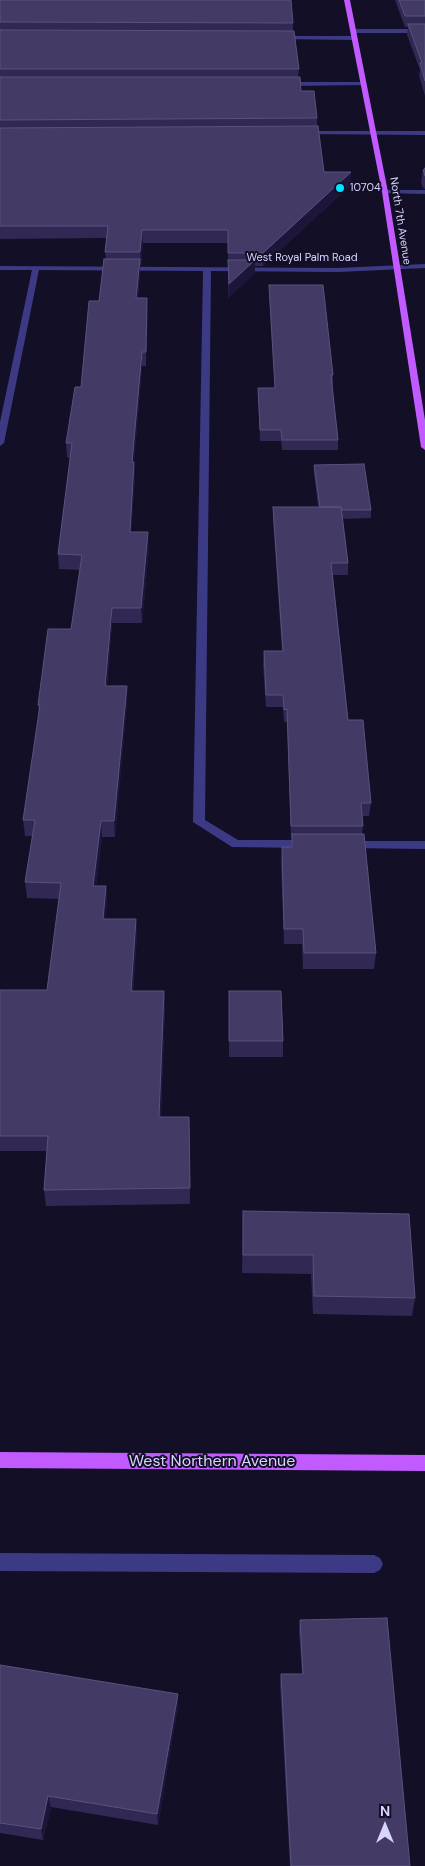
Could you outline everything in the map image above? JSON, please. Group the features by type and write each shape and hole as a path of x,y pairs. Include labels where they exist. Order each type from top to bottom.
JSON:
{"main road":[{"name":"North 7th Avenue","path":"347,0 385,192 425,447"},
{"name":"West Northern Avenue","path":"0,1460 425,1463"}],"street":[{"path":"272,37 425,31"},
{"path":"278,84 365,84"},
{"path":"292,133 425,132"},
{"path":"385,192 425,192"},
{"name":"West Royal Palm Road","path":"0,268 338,270 425,266"},
{"path":"0,443 36,268"},
{"path":"207,269 199,822 236,844 315,844"},
{"path":"335,844 425,845"},
{"path":"0,1562 374,1564"}],"building":[{"path":"0,0 291,0 293,23 0,22"},
{"path":"399,0 425,0 425,16 405,16"},
{"path":"408,24 425,24 425,81 420,63 422,63"},
{"path":"0,30 294,31 299,69 0,69"},
{"path":"0,77 300,77 301,91 314,91 317,118 0,120"},
{"path":"318,126 324,172 351,172 263,253 228,253 228,230 142,230 140,252 105,252 108,226 0,226 0,128"},
{"path":"104,259 140,259 136,298 147,298 146,352 142,352 132,462 134,462 130,532 148,532 141,608 112,608 105,686 127,686 114,821 101,821 93,886 106,886 103,919 136,919 131,991 164,991 159,1117 189,1117 190,1188 44,1190 48,1136 0,1136 0,990 47,990 61,883 25,882 35,820 23,820 40,705 38,705 48,629 71,629 82,555 58,554 72,443 66,443 75,387 81,387 89,301 99,301"},
{"path":"228,260 255,260 229,284"},
{"path":"269,285 323,285 338,440 282,440 281,430 260,430 258,388 275,388"},
{"path":"364,464 371,510 342,510 341,507 320,507 314,465"},
{"path":"273,507 341,507 348,563 331,563 348,720 363,720 371,803 361,803 363,826 291,826 287,709 284,710 283,695 266,695 264,651 283,651"},
{"path":"292,834 364,834 376,953 304,953 303,929 284,929 282,847 292,847"},
{"path":"229,991 281,991 283,1041 229,1041"},
{"path":"243,1211 409,1214 415,1298 314,1296 313,1255 243,1255"},
{"path":"387,1618 410,1866 291,1866 281,1674 303,1674 300,1620"},
{"path":"0,1665 178,1694 157,1814 48,1796 41,1829 0,1823"}],"place":[{"name":"10704","path":"340,188"}]}
